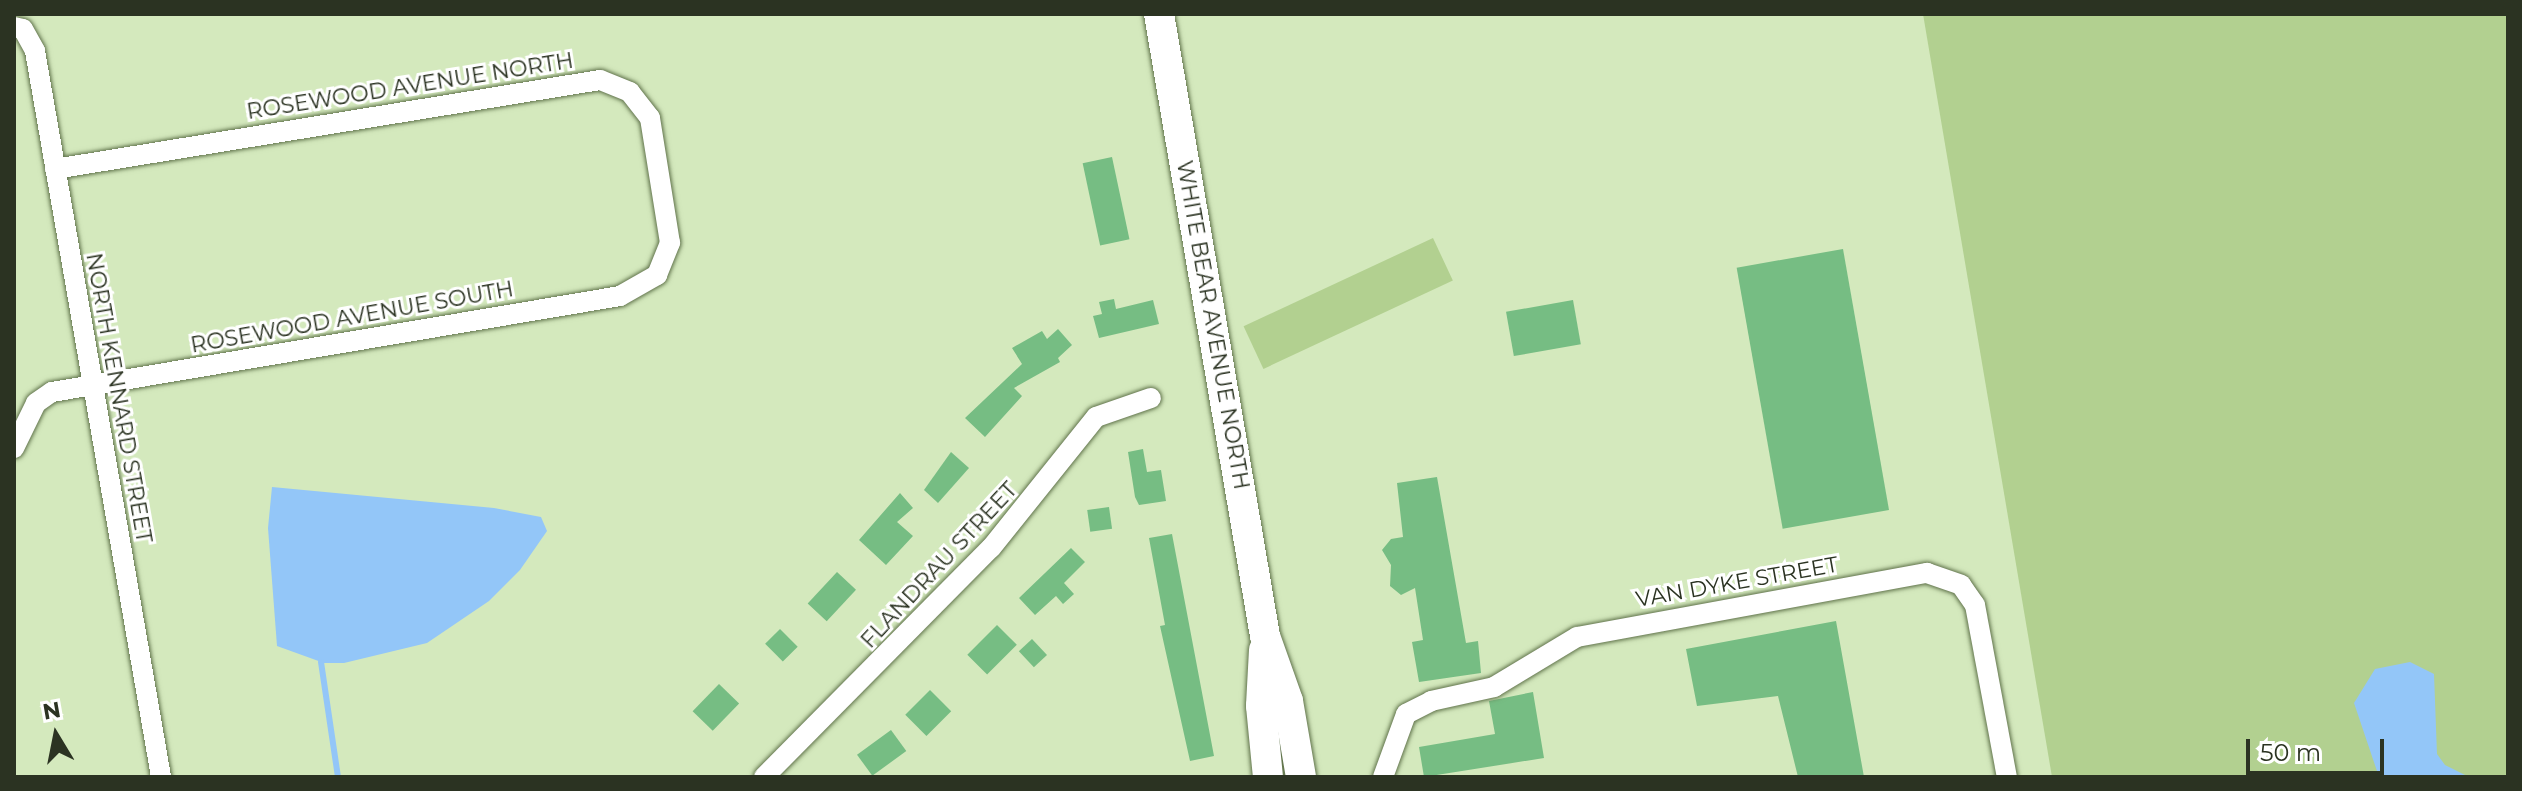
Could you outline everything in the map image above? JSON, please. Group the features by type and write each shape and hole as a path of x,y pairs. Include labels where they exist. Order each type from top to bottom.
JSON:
{"main road":[{"name":"WHITE BEAR AVENUE NORTH","path":"1159,14 1265,636 1288,701 1301,777"},
{"name":"WHITE BEAR AVENUE NORTH","path":"1265,636 1261,706 1268,777"}],"street":[{"name":"NORTH KENNARD STREET","path":"19,28 35,51 161,777"},
{"name":"ROSEWOOD AVENUE NORTH","path":"55,169 600,80 630,92 650,118 669,226 666,259 657,275 620,296"},
{"name":"ROSEWOOD AVENUE SOUTH","path":"14,448 36,403 52,392 620,296"},
{"name":"FLANDRAU STREET","path":"764,777 991,548 1096,417 1151,398"},
{"name":"VAN DYKE STREET","path":"1383,777 1406,714 1445,697 1494,687 1577,637 1927,573 1961,585 1975,605 2007,777"}],"green space":[{"path":"1923,14 2508,14 2508,777 2052,777"},
{"path":"1433,238 1453,281 1263,369 1244,326"}],"water":[{"path":"272,487 494,508 541,517 547,531 520,570 489,601 427,643 344,663 324,663 277,646 268,528"},
{"path":"2410,662 2434,674 2437,754 2445,765 2469,777 2379,777 2354,703 2375,669"}],"building":[{"path":"1112,157 1129,239 1100,245 1083,163"},
{"path":"1843,249 1889,510 1783,529 1737,268"},
{"path":"1114,299 1116,309 1153,300 1159,324 1099,338 1093,316 1102,314 1099,302"},
{"path":"1573,300 1581,344 1514,356 1506,312"},
{"path":"1058,329 1072,345 1058,358 1060,362 1014,388 1022,396 985,437 965,418 1022,364 1012,348 1042,331 1047,339"},
{"path":"1143,449 1147,472 1161,470 1166,501 1139,505 1135,497 1128,452"},
{"path":"951,452 969,468 938,503 924,490"},
{"path":"1437,477 1466,643 1478,641 1481,673 1419,682 1412,642 1423,640 1415,588 1401,595 1390,586 1391,565 1382,550 1391,539 1403,537 1397,483"},
{"path":"900,493 913,508 897,522 913,536 886,565 859,540"},
{"path":"1109,507 1112,529 1090,532 1087,510"},
{"path":"1172,534 1214,756 1190,761 1160,626 1165,625 1149,538"},
{"path":"1071,548 1085,562 1064,583 1074,594 1063,604 1056,596 1035,615 1019,598"},
{"path":"837,572 856,590 827,621 808,603"},
{"path":"1836,621 1864,777 1798,777 1778,696 1697,706 1686,649"},
{"path":"997,625 1017,645 987,674 967,655"},
{"path":"780,629 798,647 783,662 765,644"},
{"path":"1032,639 1047,655 1034,667 1019,651"},
{"path":"719,684 739,703 713,731 693,711"},
{"path":"930,690 951,711 926,736 905,715"},
{"path":"1533,692 1544,758 1424,777 1419,747 1495,734 1489,701"},
{"path":"891,730 906,751 872,776 857,755"}],"waterway":[{"path":"321,662 338,777"}]}
